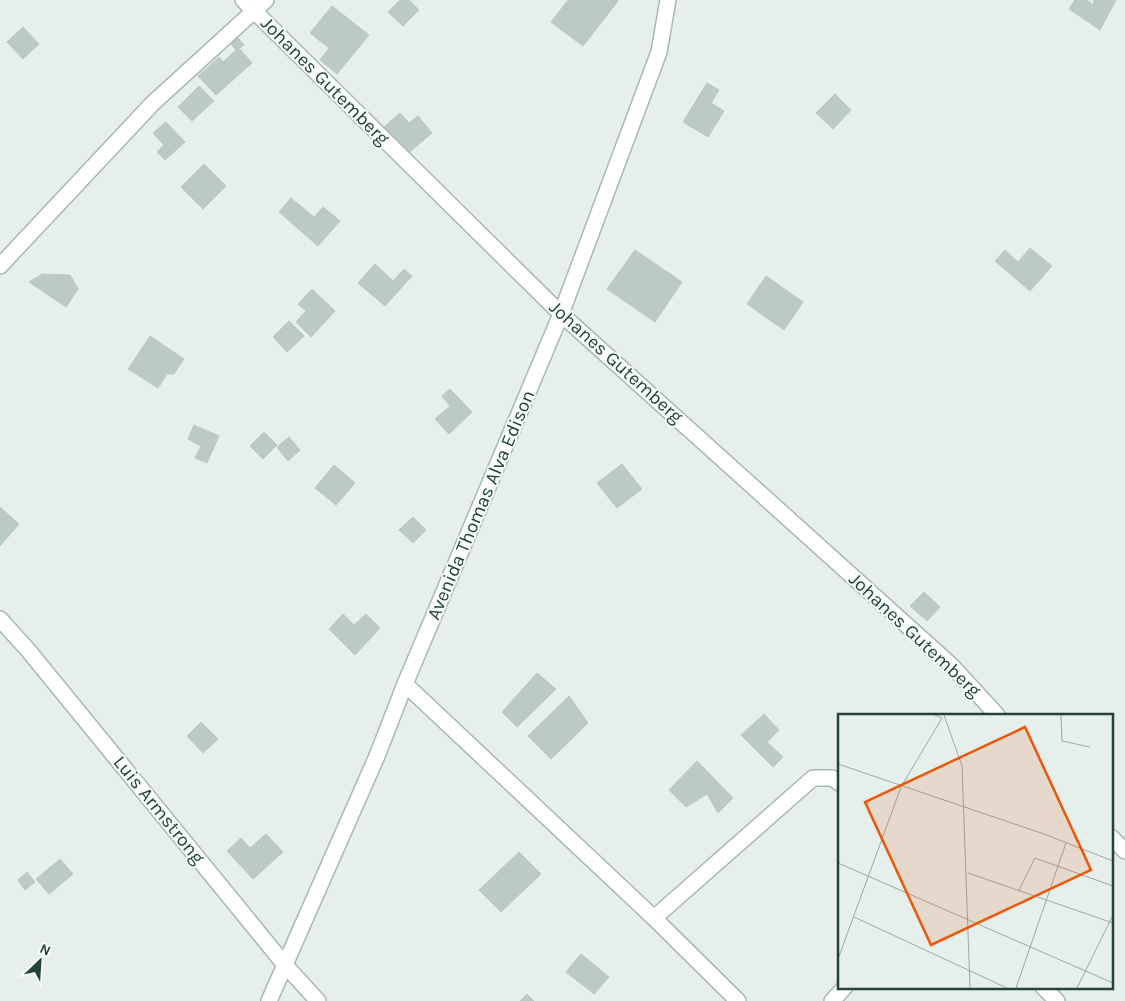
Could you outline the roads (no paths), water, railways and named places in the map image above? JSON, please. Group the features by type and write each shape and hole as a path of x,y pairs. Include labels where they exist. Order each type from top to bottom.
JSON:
{"street":[{"path":"0,266 248,5 266,0"},
{"name":"Avenida Thomas Alva Edison","path":"269,1001 377,756 405,684 562,314 659,52 668,0"},
{"name":"Johanes Gutemberg","path":"248,5 562,314 952,666 996,714"},
{"name":"Luis Armstrong","path":"0,620 28,650 285,965 318,1001"},
{"path":"405,684 654,918 738,1001"},
{"path":"654,918 813,778 832,778 838,782"},
{"path":"1112,838 1125,851"},
{"path":"832,1001 844,988"},
{"path":"1044,988 1057,1001"}]}
